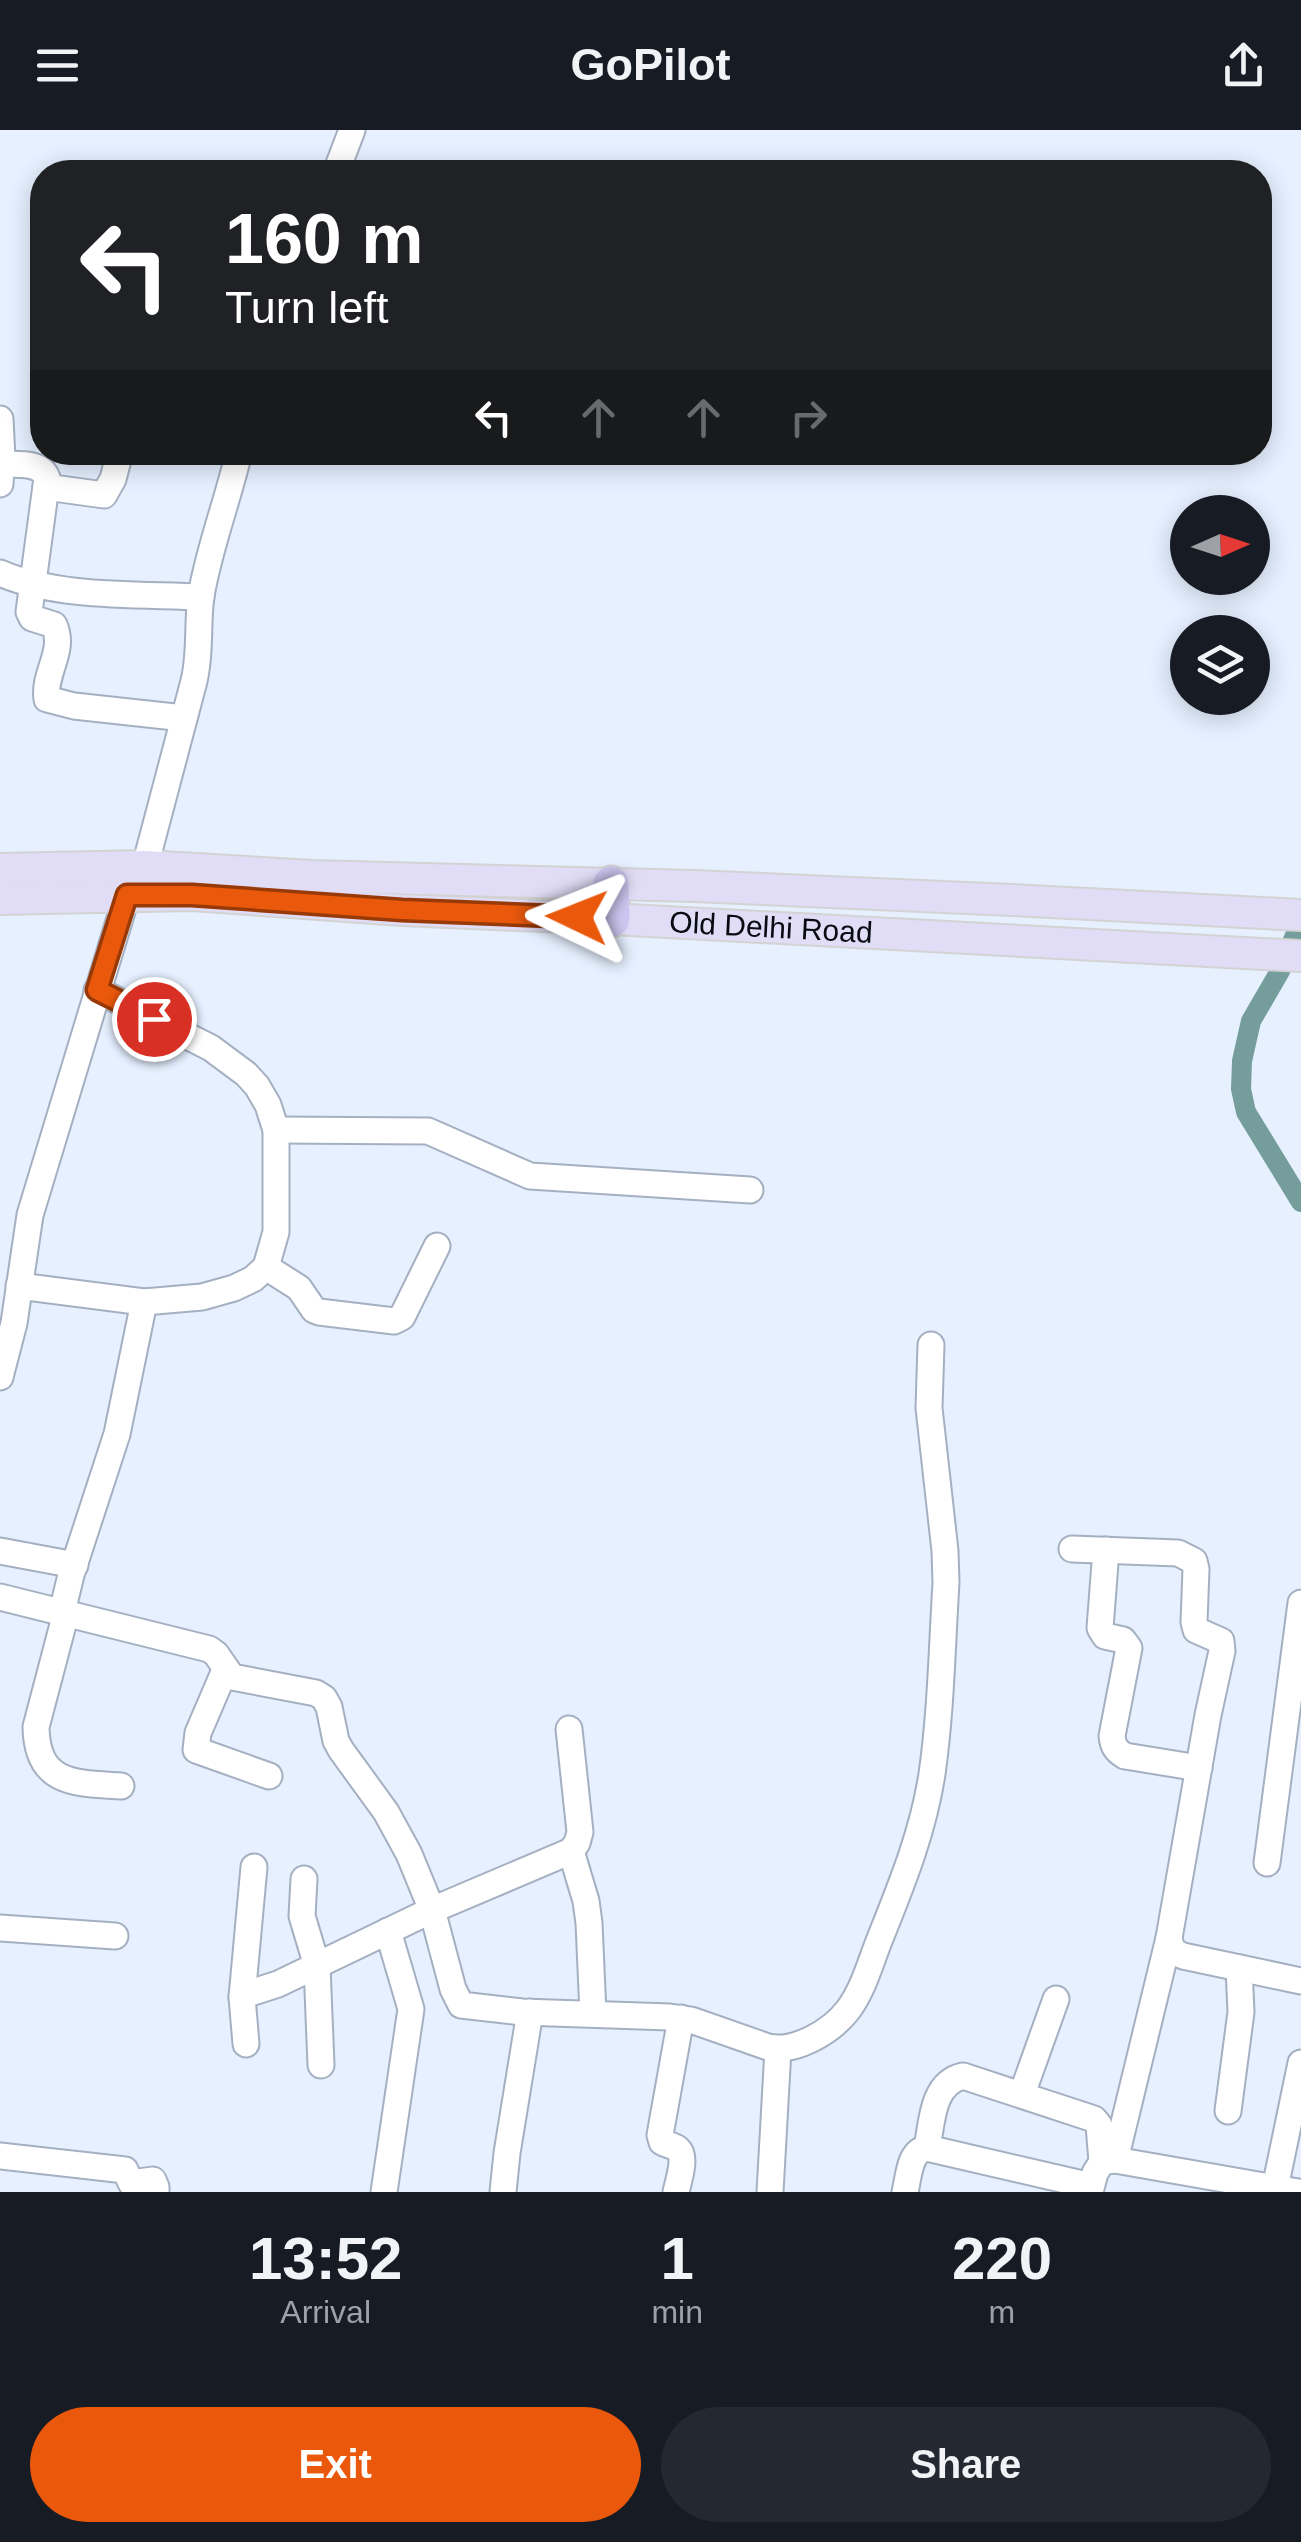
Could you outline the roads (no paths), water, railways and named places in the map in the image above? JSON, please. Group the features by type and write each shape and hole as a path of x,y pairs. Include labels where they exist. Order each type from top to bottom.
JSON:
{"main road":[{"name":"Old Delhi Road","path":"0,869 145,866 312,876 1184,950 1301,956"},
{"name":"Old Delhi Road","path":"0,899 192,895 402,910 612,901 1030,900 1301,915"}],"street":[{"path":"341,160 352,130"},
{"path":"0,419 1,474 36,467 44,472 46,487 29,612 32,618 54,625 59,640 47,699 74,706 184,718"},
{"path":"46,487 104,495 117,465"},
{"path":"145,866 198,664 201,597 236,465"},
{"path":"0,573 51,589 201,597"},
{"path":"0,1376 14,1323 30,1216 127,895"},
{"path":"19,1286 144,1302 182,1300 234,1288 253,1279 266,1267 276,1232 276,1130 268,1105 246,1074 211,1048 97,990"},
{"path":"276,1130 428,1130 530,1176 750,1190"},
{"path":"266,1267 298,1288 318,1312 394,1321 402,1317 437,1246"},
{"path":"121,1786 64,1780 51,1772 40,1758 36,1727 75,1565 117,1434 144,1302"},
{"path":"0,1597 210,1649 232,1677 316,1693 324,1698 336,1741 410,1854 461,2005 682,2018 778,2049 794,2046 829,2028 847,2012 859,1991 918,1841 934,1753 946,1583 929,1408 931,1345"},
{"path":"905,2192 914,2155 927,2148 1090,2189 1094,2174 1108,2161 1170,1938 1221,1641 1196,1630 1194,1561 1178,1553 1072,1549"},
{"path":"0,1550 75,1565"},
{"path":"1106,1550 1100,1628 1106,1636 1128,1643 1113,1745 1125,1756 1199,1768"},
{"path":"1267,1862 1292,1742 1301,1603"},
{"path":"225,1670 198,1733 196,1750 269,1776"},
{"path":"242,1996 278,1984 432,1910 571,1851 580,1832 569,1729"},
{"path":"571,1851 586,1900 593,2014"},
{"path":"246,2044 242,1996 254,1867"},
{"path":"304,1878 303,1926 317,1966 321,2065"},
{"path":"0,1928 114,1936"},
{"path":"384,2192 411,2009 388,1932"},
{"path":"1170,1938 1174,1952 1301,1981"},
{"path":"1228,2111 1241,2012 1240,1968"},
{"path":"1022,2094 1056,2000"},
{"path":"503,2192 530,2012"},
{"path":"676,2192 682,2159 678,2149 662,2142 660,2135 682,2018"},
{"path":"770,2192 778,2049"},
{"path":"1108,2161 1233,2187 1286,2190 1301,2064"},
{"path":"927,2148 938,2094 954,2078 973,2078 1094,2119 1108,2161"},
{"path":"0,2156 122,2169 136,2183 153,2180 156,2192"}],"waterway":[{"path":"1301,921 1280,971 1251,1021 1242,1061 1241,1089 1246,1112 1301,1202"}]}
